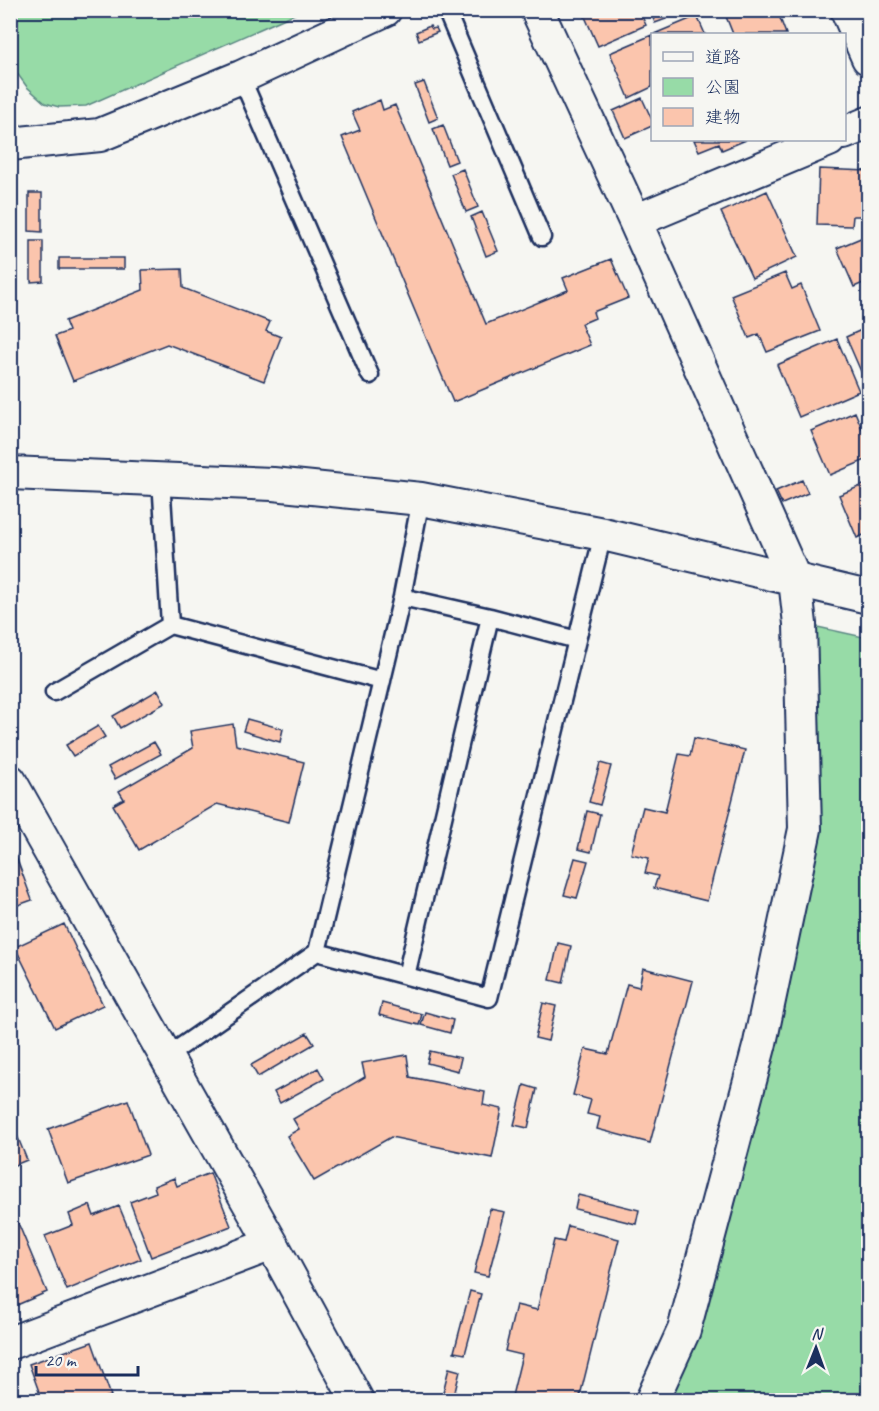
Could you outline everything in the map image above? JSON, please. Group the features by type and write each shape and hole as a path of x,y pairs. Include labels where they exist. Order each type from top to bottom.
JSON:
{"street":[{"path":"10,144 100,135 241,77 385,10"},
{"path":"537,10 635,221 795,580 800,624 805,829 760,1043 684,1330 652,1401"},
{"path":"847,10 868,58"},
{"path":"846,132 868,123"},
{"path":"635,221 827,141"},
{"path":"10,473 273,484 421,499 603,534 868,597"},
{"path":"10,781 272,1244 357,1401"},
{"path":"10,1343 272,1244"}],"lane":[{"path":"446,10 542,237"},
{"path":"241,77 370,375"},
{"path":"160,479 170,625"},
{"path":"166,1057 317,952 402,597 421,499"},
{"path":"317,952 489,998 603,534"},
{"path":"402,597 577,640"},
{"path":"406,976 490,617"},
{"path":"54,692 170,625 382,681"}],"green space":[{"path":"10,11 301,11 86,106 59,107 45,103 27,87 11,65"},
{"path":"813,626 868,638 868,1400 662,1400 772,1040"}],"building":[{"path":"582,10 639,10 646,25 598,46"},
{"path":"650,10 663,10 666,19 655,23"},
{"path":"733,10 777,10 786,33 733,33 725,14"},
{"path":"697,16 705,33 656,33"},
{"path":"430,26 432,29 436,28 438,32 419,40 416,32"},
{"path":"651,35 651,87 629,98 610,53"},
{"path":"424,82 438,118 429,122 415,85"},
{"path":"642,98 651,118 651,126 625,138 613,111"},
{"path":"380,100 383,110 395,105 486,324 568,290 563,278 611,259 628,298 593,312 595,318 581,324 590,345 453,402 342,137 360,130 352,112"},
{"path":"443,125 457,161 447,165 433,129"},
{"path":"694,141 744,141 722,150 719,143 699,151"},
{"path":"463,169 478,207 466,212 451,174"},
{"path":"819,169 868,171 868,216 853,216 852,226 817,225"},
{"path":"767,191 797,257 752,278 721,212"},
{"path":"29,193 42,193 42,232 29,231"},
{"path":"482,212 498,251 486,256 471,217"},
{"path":"868,235 868,281 854,287 837,248"},
{"path":"31,241 43,241 43,281 31,282"},
{"path":"59,258 124,258 124,269 59,269"},
{"path":"182,269 183,288 270,322 266,331 281,337 264,381 167,344 73,381 55,336 69,331 65,321 143,290 142,270"},
{"path":"785,273 792,289 801,285 820,331 767,352 759,334 749,338 731,295"},
{"path":"868,327 868,382 866,383 846,337"},
{"path":"837,339 859,391 799,417 777,365"},
{"path":"855,412 868,443 868,459 830,475 811,431"},
{"path":"802,480 808,493 782,504 776,491"},
{"path":"868,483 868,533 857,538 839,495"},
{"path":"158,690 165,703 120,728 113,716"},
{"path":"247,719 283,729 280,742 243,731"},
{"path":"233,724 236,745 304,762 289,822 217,804 139,850 113,805 124,799 119,791 193,748 190,731"},
{"path":"98,726 105,737 73,756 66,745"},
{"path":"694,738 745,750 707,901 654,888 658,876 645,873 649,858 631,854 643,807 665,812 679,754 690,756"},
{"path":"154,742 161,754 115,779 108,767"},
{"path":"600,763 611,766 600,805 589,802"},
{"path":"587,811 600,814 591,852 578,849"},
{"path":"10,846 12,846 32,900 10,908"},
{"path":"575,858 588,861 577,898 564,895"},
{"path":"64,924 103,1005 55,1028 15,947"},
{"path":"558,943 571,946 563,983 550,980"},
{"path":"643,968 693,981 650,1143 597,1129 600,1117 587,1114 591,1100 573,1095 585,1049 608,1054 627,984 639,987"},
{"path":"382,1003 422,1014 419,1025 379,1015"},
{"path":"543,1003 556,1006 548,1041 535,1038"},
{"path":"425,1012 453,1020 450,1033 421,1025"},
{"path":"307,1033 314,1044 258,1077 251,1065"},
{"path":"430,1051 461,1058 458,1071 427,1063"},
{"path":"407,1055 410,1077 485,1092 483,1105 502,1109 492,1158 391,1137 314,1181 287,1136 299,1129 293,1119 365,1077 362,1063"},
{"path":"318,1068 324,1079 280,1103 274,1092"},
{"path":"524,1085 537,1089 528,1128 514,1125"},
{"path":"128,1100 148,1155 68,1183 48,1129"},
{"path":"10,1118 27,1160 10,1167"},
{"path":"210,1173 231,1226 151,1257 130,1202 156,1192 154,1186 174,1178 177,1186"},
{"path":"578,1195 639,1210 636,1224 575,1209"},
{"path":"90,1205 94,1216 119,1206 141,1259 67,1290 45,1236 73,1225 69,1214"},
{"path":"490,1209 505,1212 488,1276 474,1273"},
{"path":"16,1218 47,1292 10,1308 10,1220"},
{"path":"568,1226 619,1239 579,1400 511,1400 522,1355 505,1351 516,1305 537,1310 554,1240 564,1242"},
{"path":"470,1291 481,1294 465,1354 454,1352"},
{"path":"92,1342 111,1396 97,1400 42,1400 29,1364"},
{"path":"449,1368 460,1371 453,1400 441,1400"}]}
